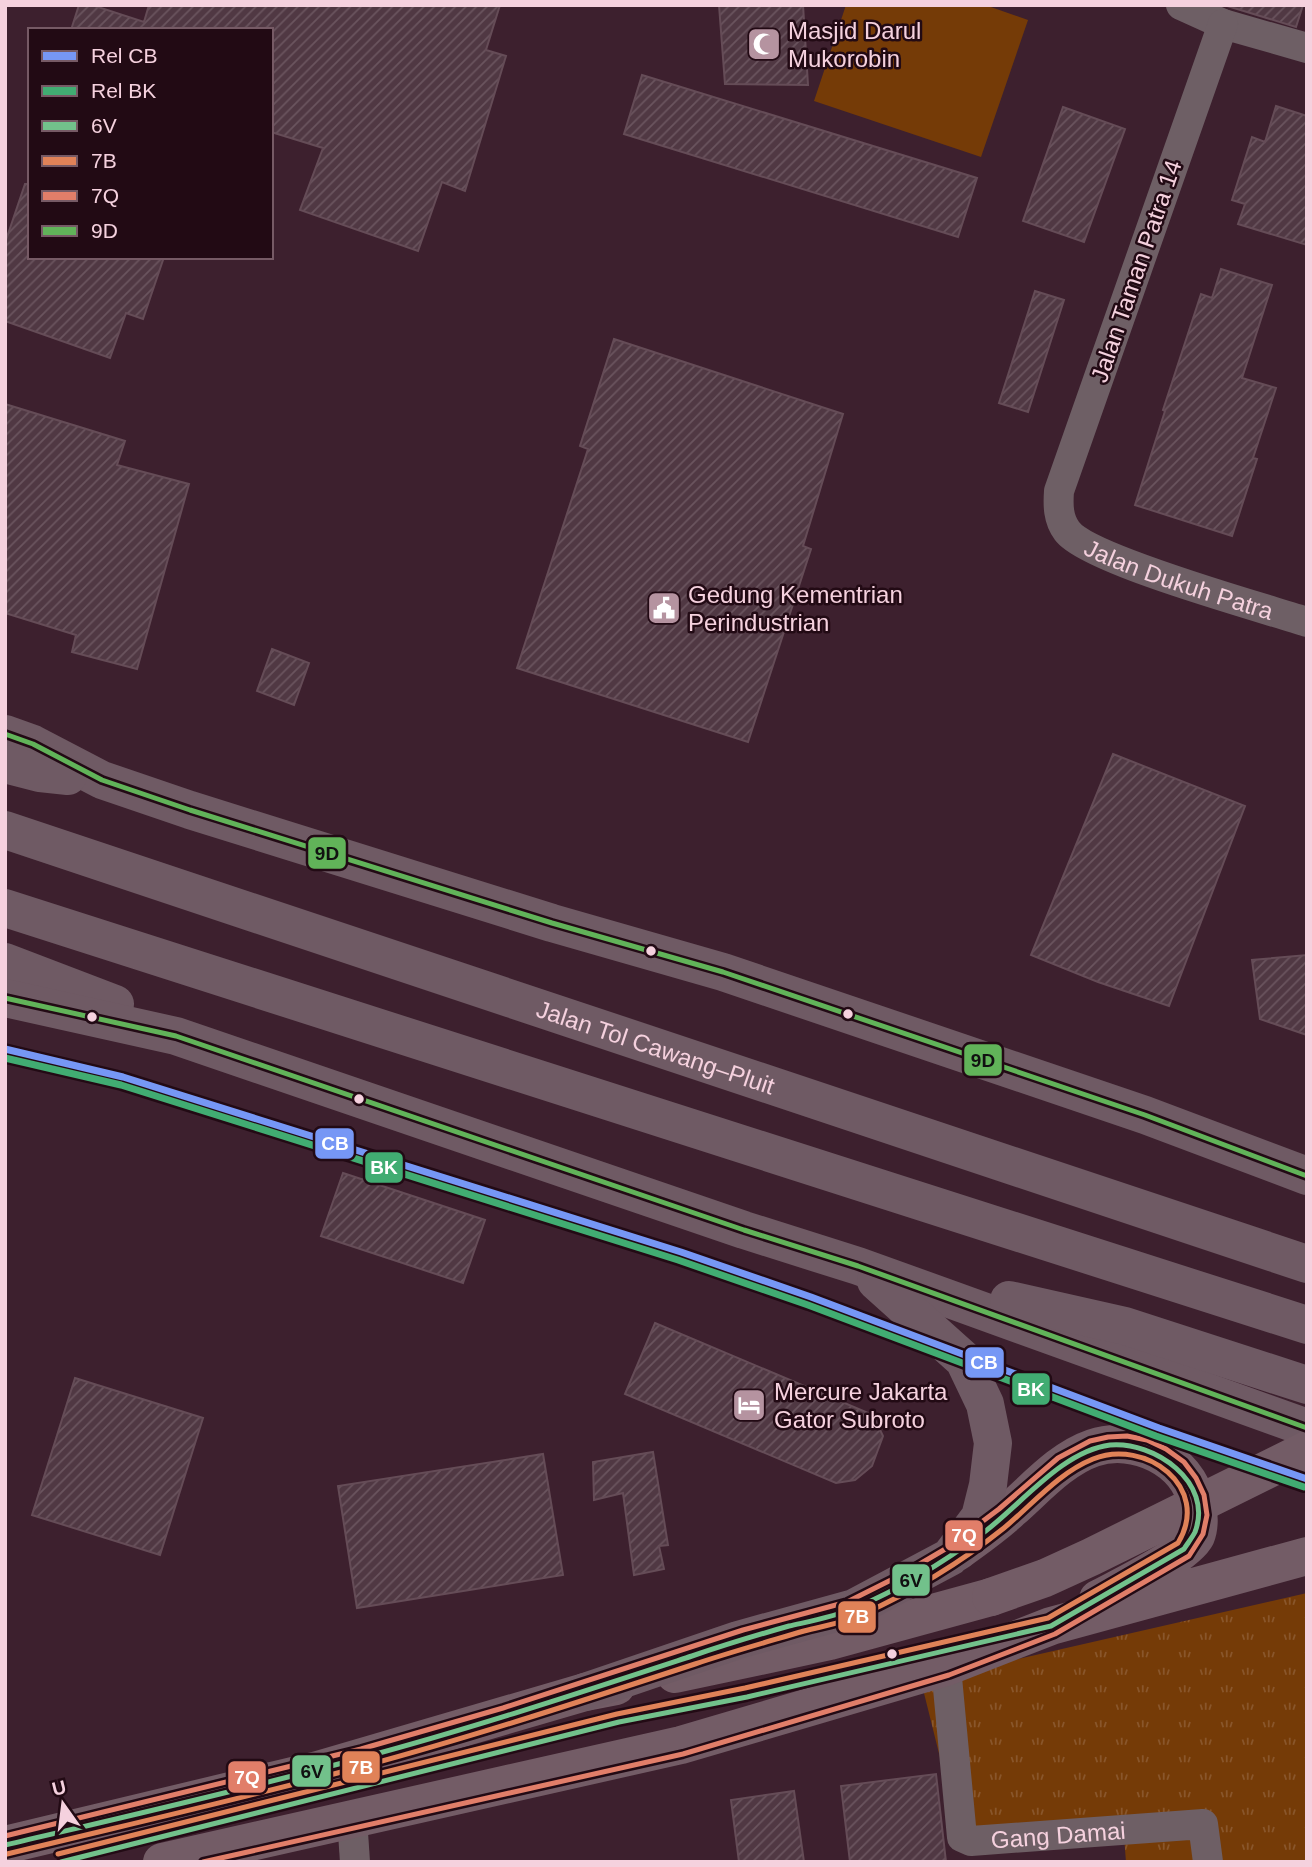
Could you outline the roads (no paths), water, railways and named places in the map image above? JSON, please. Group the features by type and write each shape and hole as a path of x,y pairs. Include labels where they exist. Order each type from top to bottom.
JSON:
{"highway":[{"path":"5,734 33,744 102,780 259,833 552,923 723,972 1145,1115 1307,1176"},
{"path":"5,764 40,773 102,780"},
{"name":"Jalan Tol Cawang–Pluit","path":"15,833 1307,1264"},
{"path":"6,908 1307,1325"},
{"path":"5,962 108,1000 176,1036"},
{"path":"5,998 176,1036 732,1226 858,1266 1307,1428"},
{"path":"585,1692 738,1640 854,1608 950,1557 980,1517 988,1485 993,1443 985,1404 964,1360 858,1266"},
{"path":"903,1283 1030,1304 1125,1326 1307,1385"}],"main road":[{"path":"950,1557 989,1529 1070,1460 1091,1449 1110,1444 1131,1445 1150,1450 1166,1459 1185,1476 1195,1494 1199,1517 1195,1536 1184,1549 1051,1626"},
{"path":"5,1845 318,1770 585,1692 830,1641 991,1597 1045,1578 1307,1450"},
{"path":"162,1862 681,1745 946,1667 1051,1626 1307,1556"}],"street":[{"path":"1181,5 1223,24 1307,48"},
{"name":"Jalan Taman Patra 14","path":"1061,520 1058,508 1059,491 1223,24"},
{"name":"Jalan Dukuh Patra","path":"1061,520 1077,541 1106,554 1152,572 1307,622"},
{"name":"Gang Damai","path":"946,1667 962,1837 965,1840 1203,1824 1208,1862"},
{"path":"352,1818 355,1862"}],"rail line":[{"name":"CB","path":"5,1049 123,1077 681,1252 811,1297 1159,1428 1307,1479"},
{"name":"BK","path":"5,1058 121,1085 678,1260 808,1305 1156,1436 1304,1487"}],"place":[{"name":"Masjid Darul Mukorobin","path":"764,44"},
{"name":"Gedung Kementrian Perindustrian","path":"664,608"},
{"name":"Mercure Jakarta Gator Subroto","path":"749,1405"}]}
